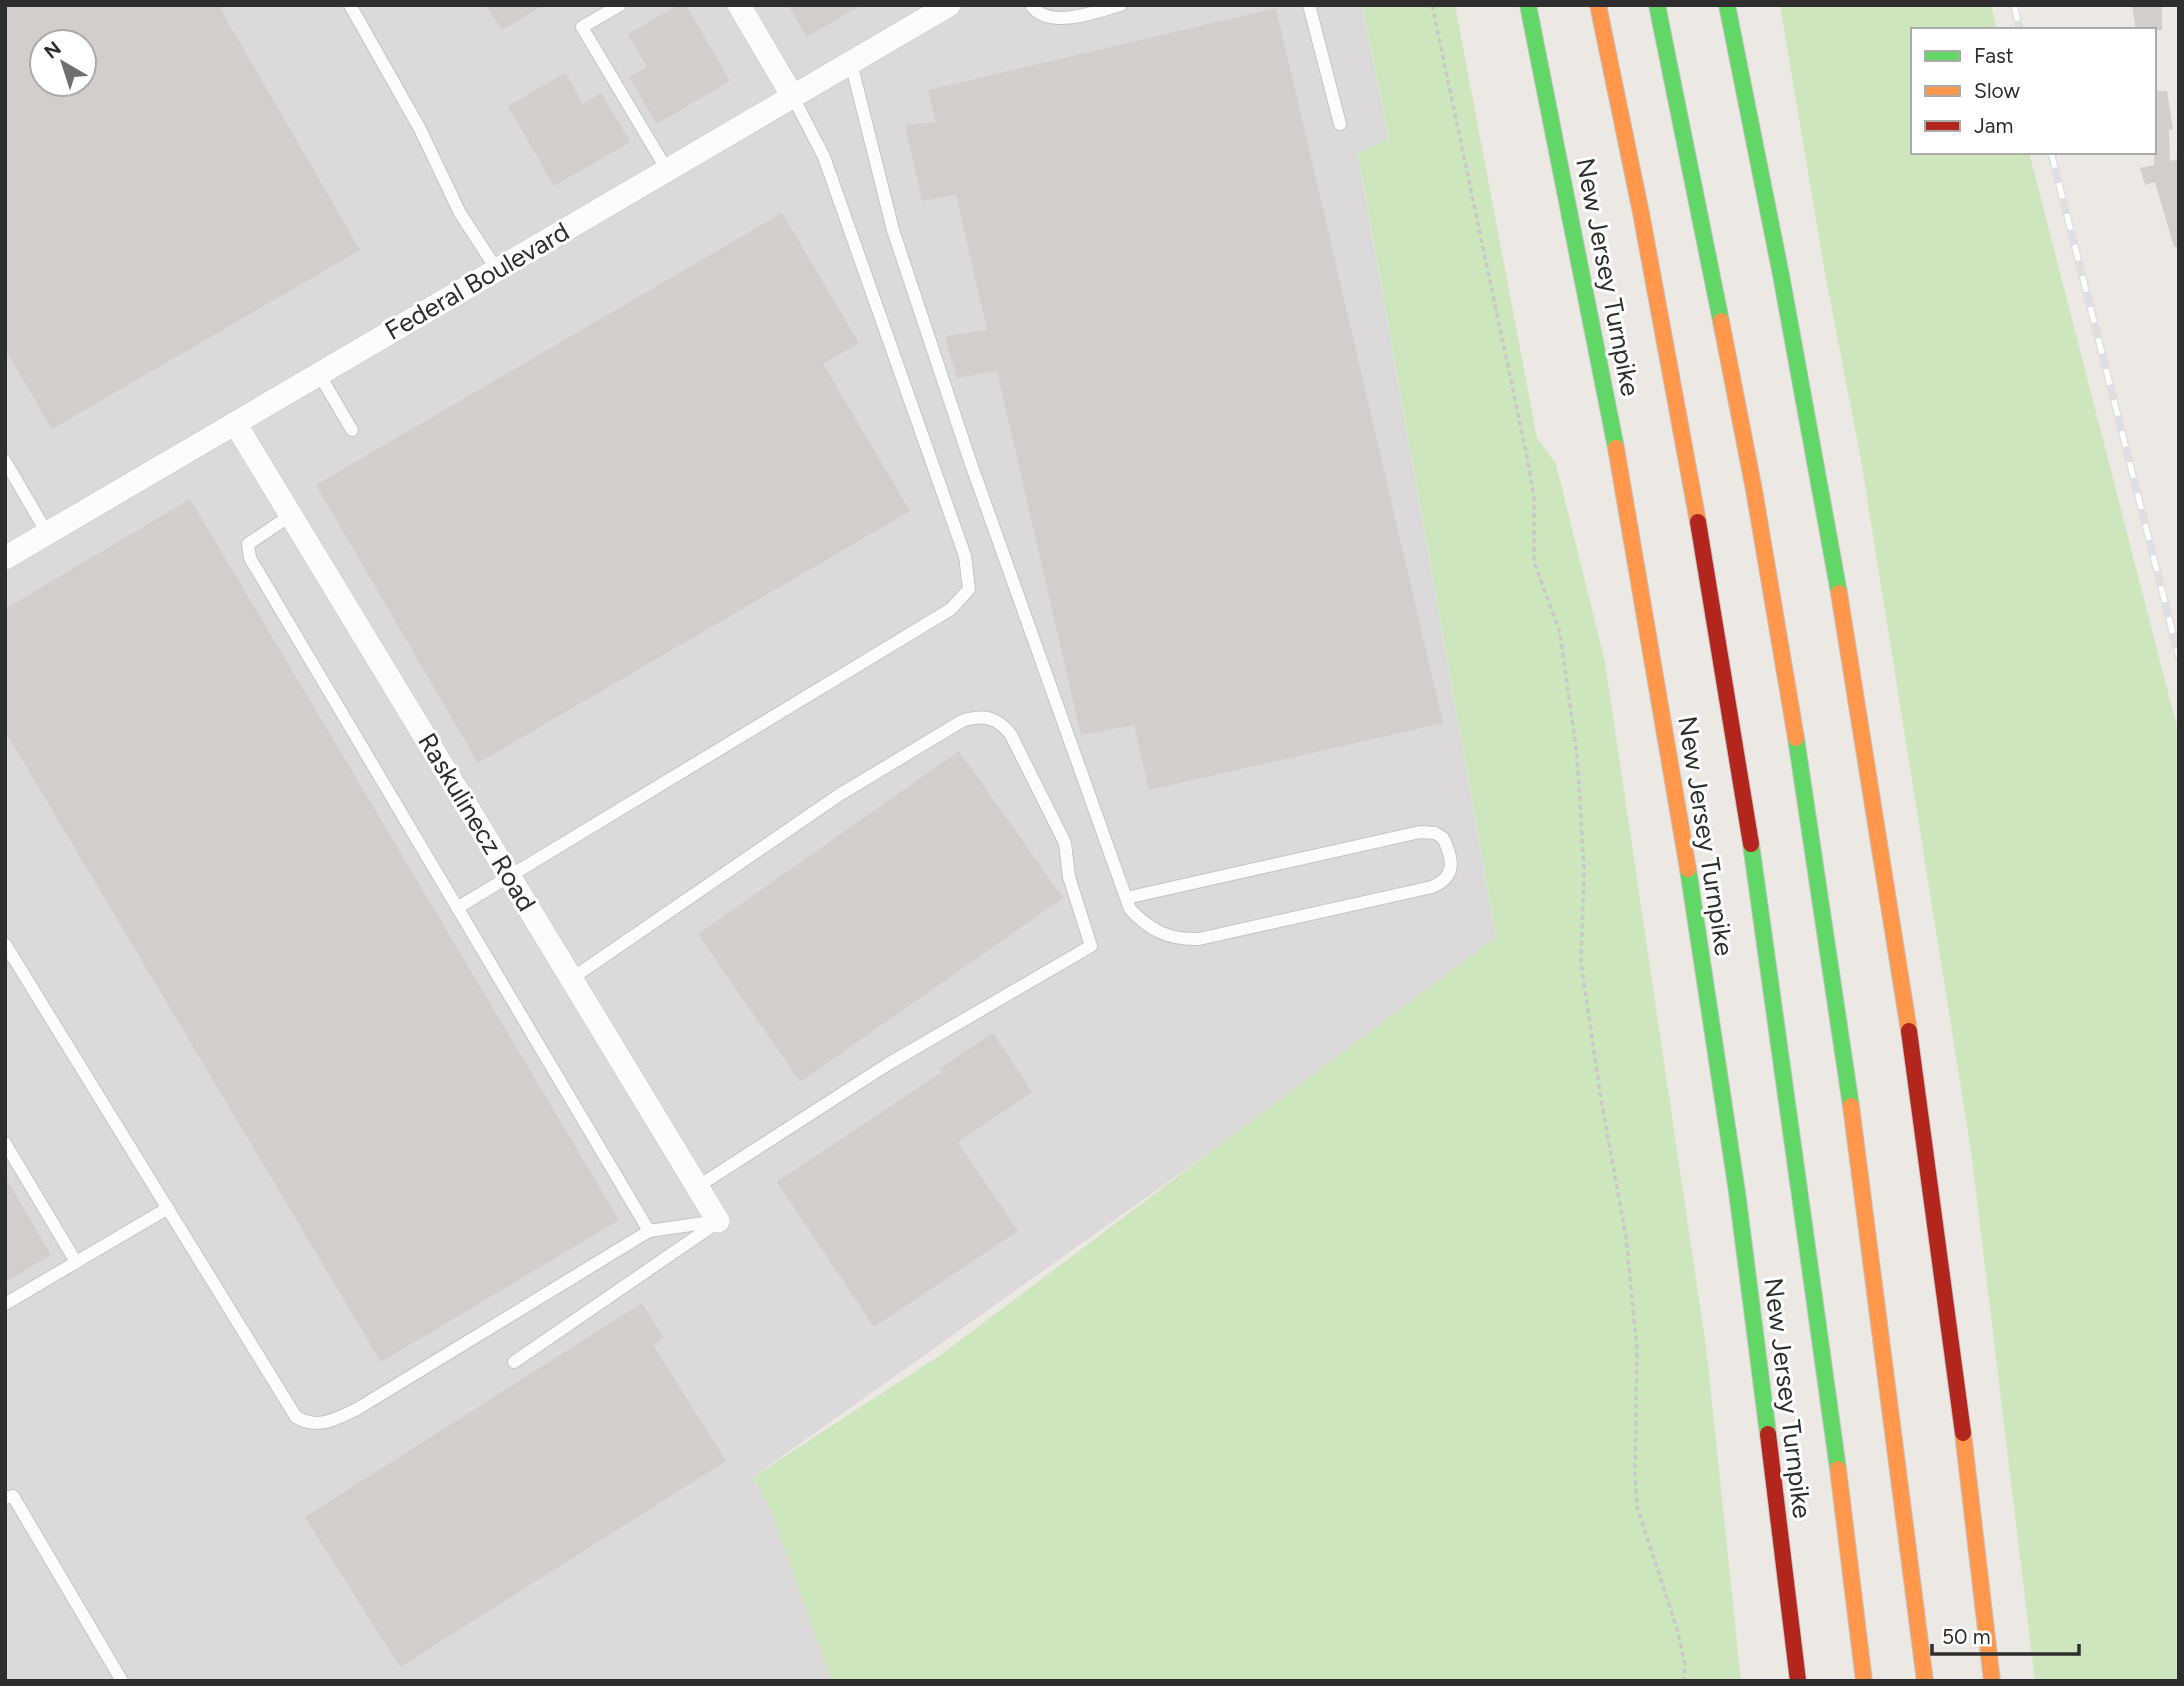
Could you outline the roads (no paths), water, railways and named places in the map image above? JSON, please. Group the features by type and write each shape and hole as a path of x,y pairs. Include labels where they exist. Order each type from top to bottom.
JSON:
{"highway":[{"name":"New Jersey Turnpike","path":"1528,5 1564,175 1625,502 1689,877 1727,1121 1798,1681"},
{"name":"New Jersey Turnpike","path":"1598,5 1630,157 1693,500 1749,833 1828,1376 1864,1681"},
{"path":"1657,5 1753,488 1812,843 1886,1356 1925,1681"},
{"path":"1727,5 1815,461 1879,836 1924,1133 1992,1681"}],"street":[{"path":"739,5 793,97"},
{"name":"Federal Boulevard","path":"5,558 949,5"},
{"name":"Raskulinecz Road","path":"236,423 718,1221"}],"lane":[{"path":"349,5 420,129 460,213 497,270"},
{"path":"620,5 582,27 667,170"},
{"path":"1031,5 1047,16 1072,17 1115,6"},
{"path":"1309,5 1340,124"},
{"path":"851,63 893,230 970,461 1126,898 1130,909 1143,923 1160,934 1179,939 1199,939 1432,887 1449,876 1452,867 1443,838 1435,833 1420,832 1126,898"},
{"path":"457,908 951,609 970,589 965,556 824,157 793,97"},
{"path":"319,374 352,430"},
{"path":"5,461 47,533"},
{"path":"291,515 248,544 250,558 649,1231"},
{"path":"571,979 839,794 962,721 982,716 1003,725 1011,735 1065,843 1069,877 1091,946 888,1064 697,1187"},
{"path":"5,944 296,1417 306,1423 326,1424 357,1409 649,1231 718,1221"},
{"path":"5,1143 76,1262"},
{"path":"5,1304 168,1208"},
{"path":"514,1362 718,1221"},
{"path":"5,1498 13,1496 122,1681"}],"railway":[{"path":"2014,5 2020,28"},
{"path":"2052,154 2179,658"}]}
